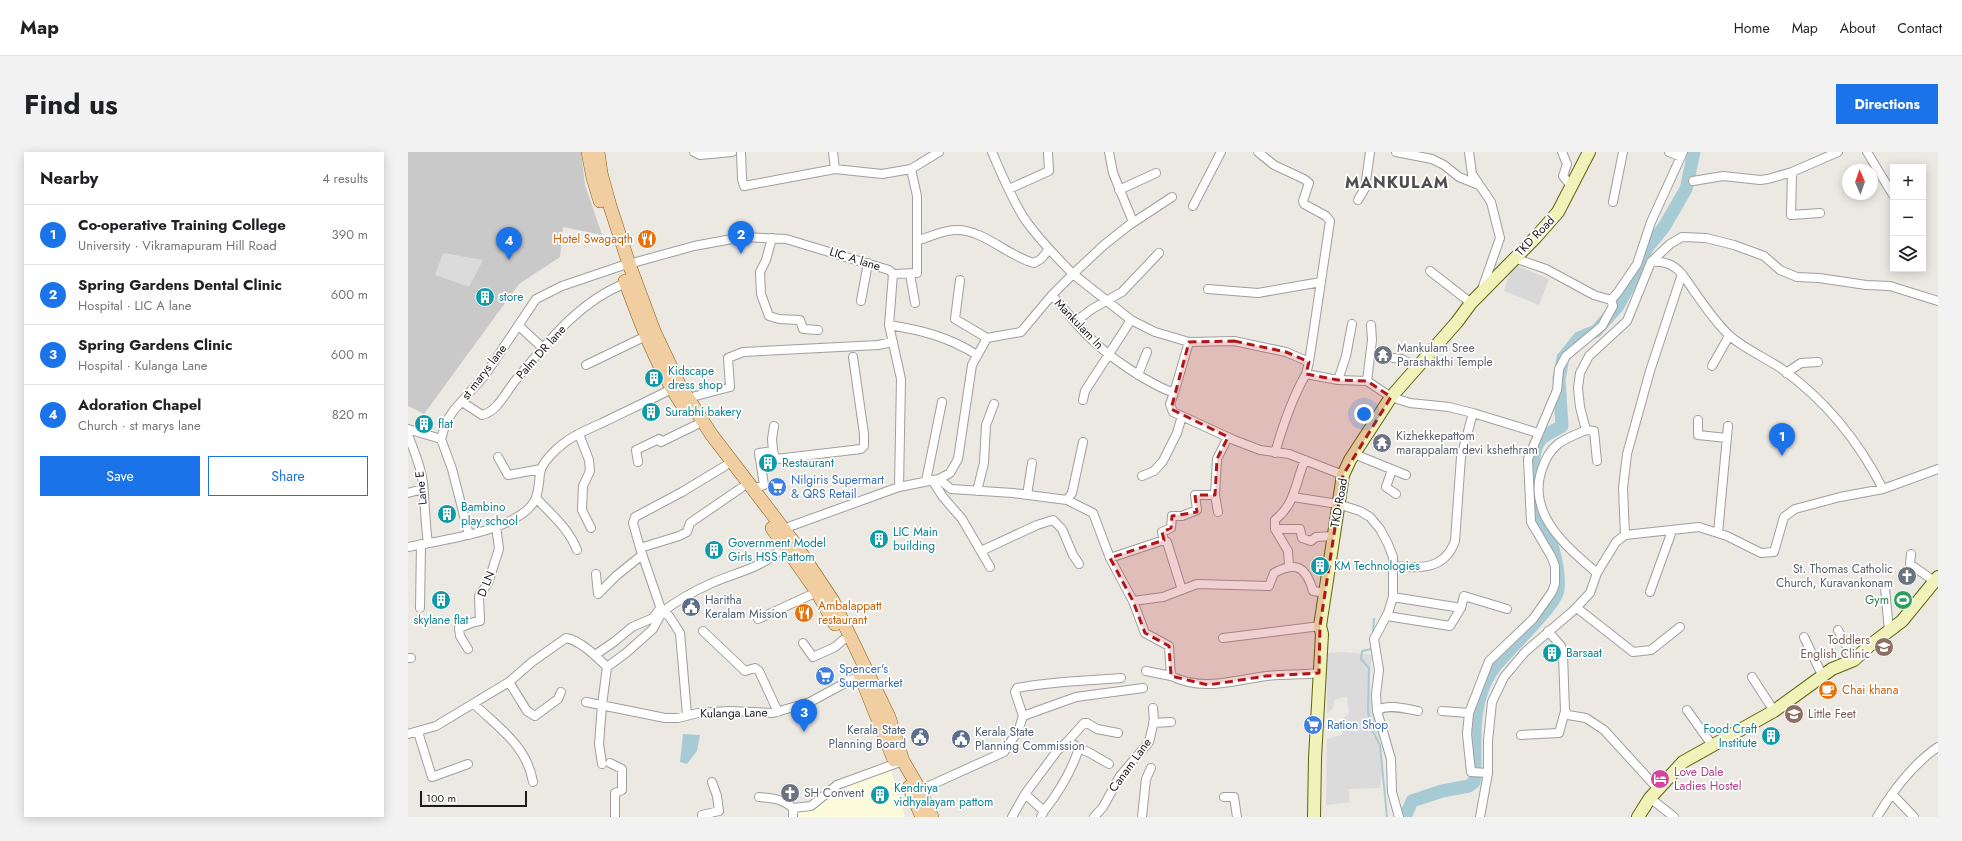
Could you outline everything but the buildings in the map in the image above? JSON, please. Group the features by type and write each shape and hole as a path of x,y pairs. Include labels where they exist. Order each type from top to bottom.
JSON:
{"main road":[{"path":"588,152 592,178 625,265 654,331 675,386 688,398 747,489 833,600 889,717 899,763 920,790 932,817"},
{"path":"598,152 601,173 625,265 626,283 646,336 696,425 725,466 747,489"},
{"path":"779,530 784,545 817,592 843,640 860,675 922,817"}],"street":[{"path":"694,152 700,155 732,152"},
{"path":"741,152 742,179 744,186 835,169 882,174 898,173 911,169 940,152"},
{"path":"833,152 835,169"},
{"path":"992,152 1014,202 1026,221 1049,249 1073,274 1105,301 1131,320 1155,332 1189,342 1234,341 1286,352 1309,362"},
{"path":"1009,189 1049,171 1048,152"},
{"path":"1110,152 1113,173 1119,190 1133,219 1131,224"},
{"path":"1193,206 1221,152"},
{"path":"1258,152 1274,165 1304,179 1309,183 1303,201 1304,204 1330,219 1309,362 1306,374 1298,388 1283,426 1276,453"},
{"path":"1358,200 1365,188 1370,152"},
{"path":"1396,152 1432,159 1444,165 1458,177 1480,185"},
{"path":"1469,152 1472,174 1491,202 1500,238 1482,291"},
{"path":"1562,152 1567,164 1563,176 1572,187"},
{"name":"TKD Road","path":"1314,817 1319,673 1322,634 1320,626 1343,475 1354,454 1391,396 1418,368 1471,303 1536,237 1558,212 1589,152"},
{"path":"1613,202 1623,152"},
{"path":"1611,300 1637,264 1651,222 1682,154 1669,152"},
{"path":"1693,182 1724,176 1760,180 1792,172 1838,152"},
{"path":"1867,152 1890,191"},
{"path":"893,274 917,273 917,196 911,169"},
{"path":"1792,172 1792,215 1820,212"},
{"path":"1119,190 1156,173"},
{"path":"1052,295 1104,245 1131,224 1172,197"},
{"path":"917,241 956,230 968,232 995,244 1022,260 1034,263 1041,259 1049,249"},
{"name":"LIC A lane","path":"625,265 723,240 743,237 786,239 868,263 888,270 893,274 889,325 900,379 899,488"},
{"path":"1586,430 1580,401 1580,373 1589,356 1627,321 1651,262 1670,244 1682,237 1706,238 1734,245 1764,256 1780,270 1797,277 1819,278 1866,285 1890,286 1938,302"},
{"path":"772,238 766,260 760,272 761,294 769,316 779,320 800,320 803,329 818,330"},
{"path":"1075,322 1105,301 1122,292 1159,253"},
{"path":"1514,258 1546,269 1594,295 1611,300"},
{"path":"1651,262 1661,261 1674,265 1729,336 1786,373 1831,414 1849,433 1869,460 1883,488"},
{"path":"861,301 868,263"},
{"name":"st marys lane","path":"442,439 446,422 454,410 485,376 536,299 562,286 625,265"},
{"path":"1430,271 1471,303"},
{"path":"910,274 915,303"},
{"path":"1625,535 1623,488 1627,454 1650,371 1682,274"},
{"path":"779,530 899,488 932,480 950,473 958,459 972,365 987,338 955,319 960,280"},
{"path":"1208,289 1258,293 1321,282"},
{"name":"Palm DR lane","path":"462,402 482,415 488,414 544,349 584,306 607,291 626,283"},
{"name":"Mankulam ln","path":"987,338 1021,332 1052,295 1089,338 1138,375 1157,387 1174,393"},
{"path":"1488,773 1471,772 1467,734 1469,713 1489,661 1533,619 1552,592 1555,584 1555,566 1551,556 1531,522 1528,459 1557,390 1559,369 1566,356 1602,326 1612,306 1611,300"},
{"path":"1083,400 1085,391 1108,353 1131,320"},
{"path":"1338,380 1346,356 1352,324"},
{"path":"889,325 940,336 962,346 977,356"},
{"path":"1367,381 1372,340 1371,325"},
{"path":"519,326 544,349"},
{"path":"586,365 646,336"},
{"path":"1712,366 1729,336"},
{"path":"688,398 730,387 728,358 743,352 878,345 893,342"},
{"path":"1189,342 1174,393 1171,409 1182,416 1260,450 1289,454 1343,475"},
{"path":"1138,375 1147,352"},
{"path":"774,426 772,439 773,451 776,459 861,448 864,446 864,434 853,357"},
{"path":"1393,358 1402,359 1418,368"},
{"path":"1786,373 1802,364 1818,362"},
{"path":"1306,374 1338,380 1367,381 1391,396 1410,403 1449,407 1538,433"},
{"path":"408,547 469,535 510,522 531,506 536,498 541,470 545,462 564,442 675,386"},
{"path":"942,402 932,480 943,497 962,519 990,567"},
{"path":"977,491 984,463 986,425 994,404"},
{"path":"1393,566 1432,566 1451,552 1455,541 1461,457 1473,413"},
{"path":"1142,476 1154,471 1162,461 1177,433 1182,416"},
{"path":"1698,420 1698,435 1727,438"},
{"path":"638,462 636,450 659,439 661,442 696,425"},
{"path":"1718,533 1728,426"},
{"path":"408,429 442,439 452,469 469,535"},
{"path":"1597,461 1594,431 1586,430 1558,444 1544,460 1538,483 1541,510 1551,528 1574,553 1598,573"},
{"path":"579,434 590,460 590,471 583,486 582,510 590,528"},
{"name":"Lane E","path":"408,435 417,459 423,489 425,544 420,608"},
{"path":"1218,512 1215,495 1217,459 1228,437"},
{"path":"1067,500 1072,493 1083,442"},
{"path":"596,574 598,594 641,552 687,532 690,523 747,489 764,485 759,453 773,451"},
{"path":"1354,454 1406,475"},
{"path":"498,457 508,475 541,470"},
{"path":"1289,566 1288,552 1275,529 1275,520 1285,512 1293,497 1297,478 1305,460"},
{"path":"1027,495 1032,463"},
{"path":"687,715 680,633 669,616 661,610 632,523 635,516 682,492 725,466"},
{"path":"1480,817 1488,773 1488,741 1492,702 1504,677 1525,652 1577,608 1590,593 1598,573 1616,542 1625,535 1699,527 1718,533 1761,552 1774,552 1784,517 1795,509 1840,497 1883,488 1938,469"},
{"path":"1392,470 1386,487 1396,494"},
{"path":"932,480 951,489 1027,495 1067,500 1093,513 1110,558 1133,602 1145,633 1169,646 1171,676"},
{"path":"408,493 423,489"},
{"path":"1182,590 1169,547 1167,542 1164,540 1162,532 1171,528 1172,516 1182,516 1197,510 1195,495 1215,495"},
{"path":"1293,497 1338,504 1360,511 1370,518 1380,529 1393,557 1393,598 1386,616 1374,639 1379,670 1376,694 1377,711 1391,759 1392,792 1399,817"},
{"path":"536,498 566,530 573,539 577,550"},
{"path":"981,551 1037,525 1053,520 1062,529 1073,555 1079,564"},
{"name":"D LN","path":"468,649 460,636 459,628 480,621 479,596 488,583 499,549 496,526"},
{"path":"1275,529 1300,529 1302,538 1311,541 1316,537 1333,536"},
{"path":"1650,592 1672,531"},
{"path":"1110,558 1164,540"},
{"path":"595,655 614,642 632,626 653,618 661,610 680,598 764,562 778,553 784,545"},
{"path":"1638,817 1650,798 1683,762 1774,711 1823,677 1832,669 1854,660 1869,646 1902,621 1915,607 1936,579 1910,564 1911,554"},
{"path":"1133,602 1163,596 1196,584 1269,586 1274,573 1289,566 1298,567 1304,572 1313,591 1326,593"},
{"path":"1885,588 1889,631"},
{"path":"758,619 817,592"},
{"path":"1386,616 1450,626 1461,608 1464,596 1507,610"},
{"path":"1393,598 1461,608"},
{"path":"1577,608 1633,652 1651,650 1680,627"},
{"path":"615,817 615,793 622,790 622,769 606,764 599,744 607,667 626,654 653,629 661,610"},
{"path":"1223,638 1320,626"},
{"path":"1838,630 1854,660"},
{"path":"703,631 736,661 742,670 745,672 755,668 759,671 778,712"},
{"path":"1521,735 1559,733 1564,707 1563,655 1561,646 1548,631"},
{"path":"1804,637 1823,677"},
{"path":"408,734 436,726 474,704 509,682 532,662 566,638 571,639 595,655 607,667"},
{"path":"803,643 813,657 835,647 843,640"},
{"path":"1146,671 1171,676 1188,682 1208,685 1230,684 1266,676 1319,673"},
{"name":"Kulanga Lane","path":"586,702 602,704 665,718 678,718 687,715 729,711 778,712 810,702 860,675"},
{"path":"1752,677 1774,711"},
{"path":"920,790 1004,752 1019,729 1023,716 1015,692 1017,688 1037,684 1068,683 1121,678"},
{"path":"509,682 527,711 535,716 558,699 561,692"},
{"path":"1023,716 1076,697 1143,688"},
{"path":"474,704 520,748 531,768 533,782"},
{"path":"1564,707 1568,715 1586,718 1604,730 1658,789"},
{"name":"Canam Lane","path":"1094,817 1103,807 1120,776 1149,742 1153,723 1153,708"},
{"path":"1377,711 1380,709 1390,708 1418,711"},
{"path":"1687,710 1712,745"},
{"path":"1442,711 1469,713"},
{"path":"1153,723 1171,722"},
{"path":"1012,817 1025,794 1057,750 1068,741 1084,723 1087,723 1097,729 1118,733"},
{"path":"418,732 432,777 468,764"},
{"path":"1068,741 1109,764"},
{"path":"1877,817 1892,794 1922,760 1938,747"},
{"path":"1025,794 1042,814 1074,764 1080,748"},
{"path":"759,797 774,798 785,802 793,813 811,806 837,785 868,772 899,763"},
{"path":"1142,817 1146,780 1151,768"},
{"path":"702,817 702,815 719,811 717,796 712,782"},
{"path":"1892,794 1914,817"},
{"path":"1224,797 1234,797 1237,817"},
{"path":"1650,798 1674,817"}],"highlighted area":[{"path":"1234,341 1286,352 1309,362 1306,374 1338,380 1367,381 1391,397 1343,475 1320,626 1319,673 1266,676 1208,685 1171,676 1169,646 1145,633 1133,601 1110,558 1164,540 1162,532 1171,528 1172,516 1197,512 1195,495 1215,495 1217,459 1228,437 1171,409 1189,342"}],"shaded area":[{"path":"408,152 581,152 585,185 602,235 563,227 560,257 519,284 424,414 408,406"},
{"path":"443,253 483,260 469,287 435,275"},
{"path":"1513,264 1549,279 1539,305 1504,291"},
{"path":"1345,652 1372,655 1369,683 1383,764 1380,788 1349,789 1350,802 1326,805 1327,739 1342,735 1343,718 1349,714 1347,696 1334,700 1333,708 1327,714 1327,653"},
{"path":"889,764 905,817 786,817 790,812 835,796 868,770"}],"water":[{"path":"683,734 700,735 697,751 687,764 680,762"}],"waterway":[{"path":"1475,769 1476,719 1480,695 1485,683 1497,664 1548,607 1558,590 1558,574 1555,558 1546,528 1533,500 1532,477 1534,458 1538,443 1544,436 1562,426 1559,379 1563,358 1579,338 1596,331 1618,306 1639,267 1647,248 1664,227 1686,189 1694,152"},
{"path":"1373,633 1374,619"},
{"path":"1371,644 1371,649 1362,651 1361,659 1369,668 1368,712 1372,730 1380,745 1387,817"},
{"path":"1405,817 1412,801 1442,791 1469,786 1474,782 1475,777"}],"place":[{"name":"Hotel Swagaqth","path":"647,239"},
{"name":"Spring Gardens Dental Clinic","path":"741,254"},
{"name":"Adoration Chapel","path":"509,260"},
{"name":"store","path":"485,297"},
{"name":"Mankulam Sree Parashakthi Temple","path":"1383,355"},
{"name":"Kidscape dress shop","path":"654,378"},
{"name":"Surabhi bakery","path":"651,412"},
{"name":"flat","path":"424,424"},
{"name":"Kizhekkepattom marappalam devi kshethram","path":"1382,443"},
{"name":"Co-operative Training College","path":"1782,456"},
{"name":"Restaurant","path":"768,463"},
{"name":"Nilgiris Supermart & QRS Retail","path":"777,487"},
{"name":"Bambino play school","path":"447,514"},
{"name":"LIC Main building","path":"879,539"},
{"name":"Government Model Girls HSS Pattom","path":"714,550"},
{"name":"KM Technologies","path":"1320,566"},
{"name":"St. Thomas Catholic Church, Kuravankonam","path":"1907,576"},
{"name":"skylane flat","path":"441,600"},
{"name":"Gym","path":"1903,600"},
{"name":"Haritha Keralam Mission","path":"691,607"},
{"name":"Ambalappatt restaurant","path":"804,613"},
{"name":"Toddlers English Clinic","path":"1884,647"},
{"name":"Barsaat","path":"1552,653"},
{"name":"Spencer's Supermarket","path":"825,676"},
{"name":"Chai khana","path":"1828,690"},
{"name":"Little Feet","path":"1794,714"},
{"name":"Ration Shop","path":"1313,725"},
{"name":"Spring Gardens Clinic","path":"804,732"},
{"name":"Food Craft Institute","path":"1771,736"},
{"name":"Kerala State Planning Board","path":"920,737"},
{"name":"Kerala State Planning Commission","path":"961,739"},
{"name":"Love Dale Ladies Hostel","path":"1660,779"},
{"name":"SH Convent","path":"790,793"},
{"name":"Kendriya vidhyalayam pattom","path":"880,795"}],"district":[{"name":"MANKULAM","path":"1397,182"}]}
